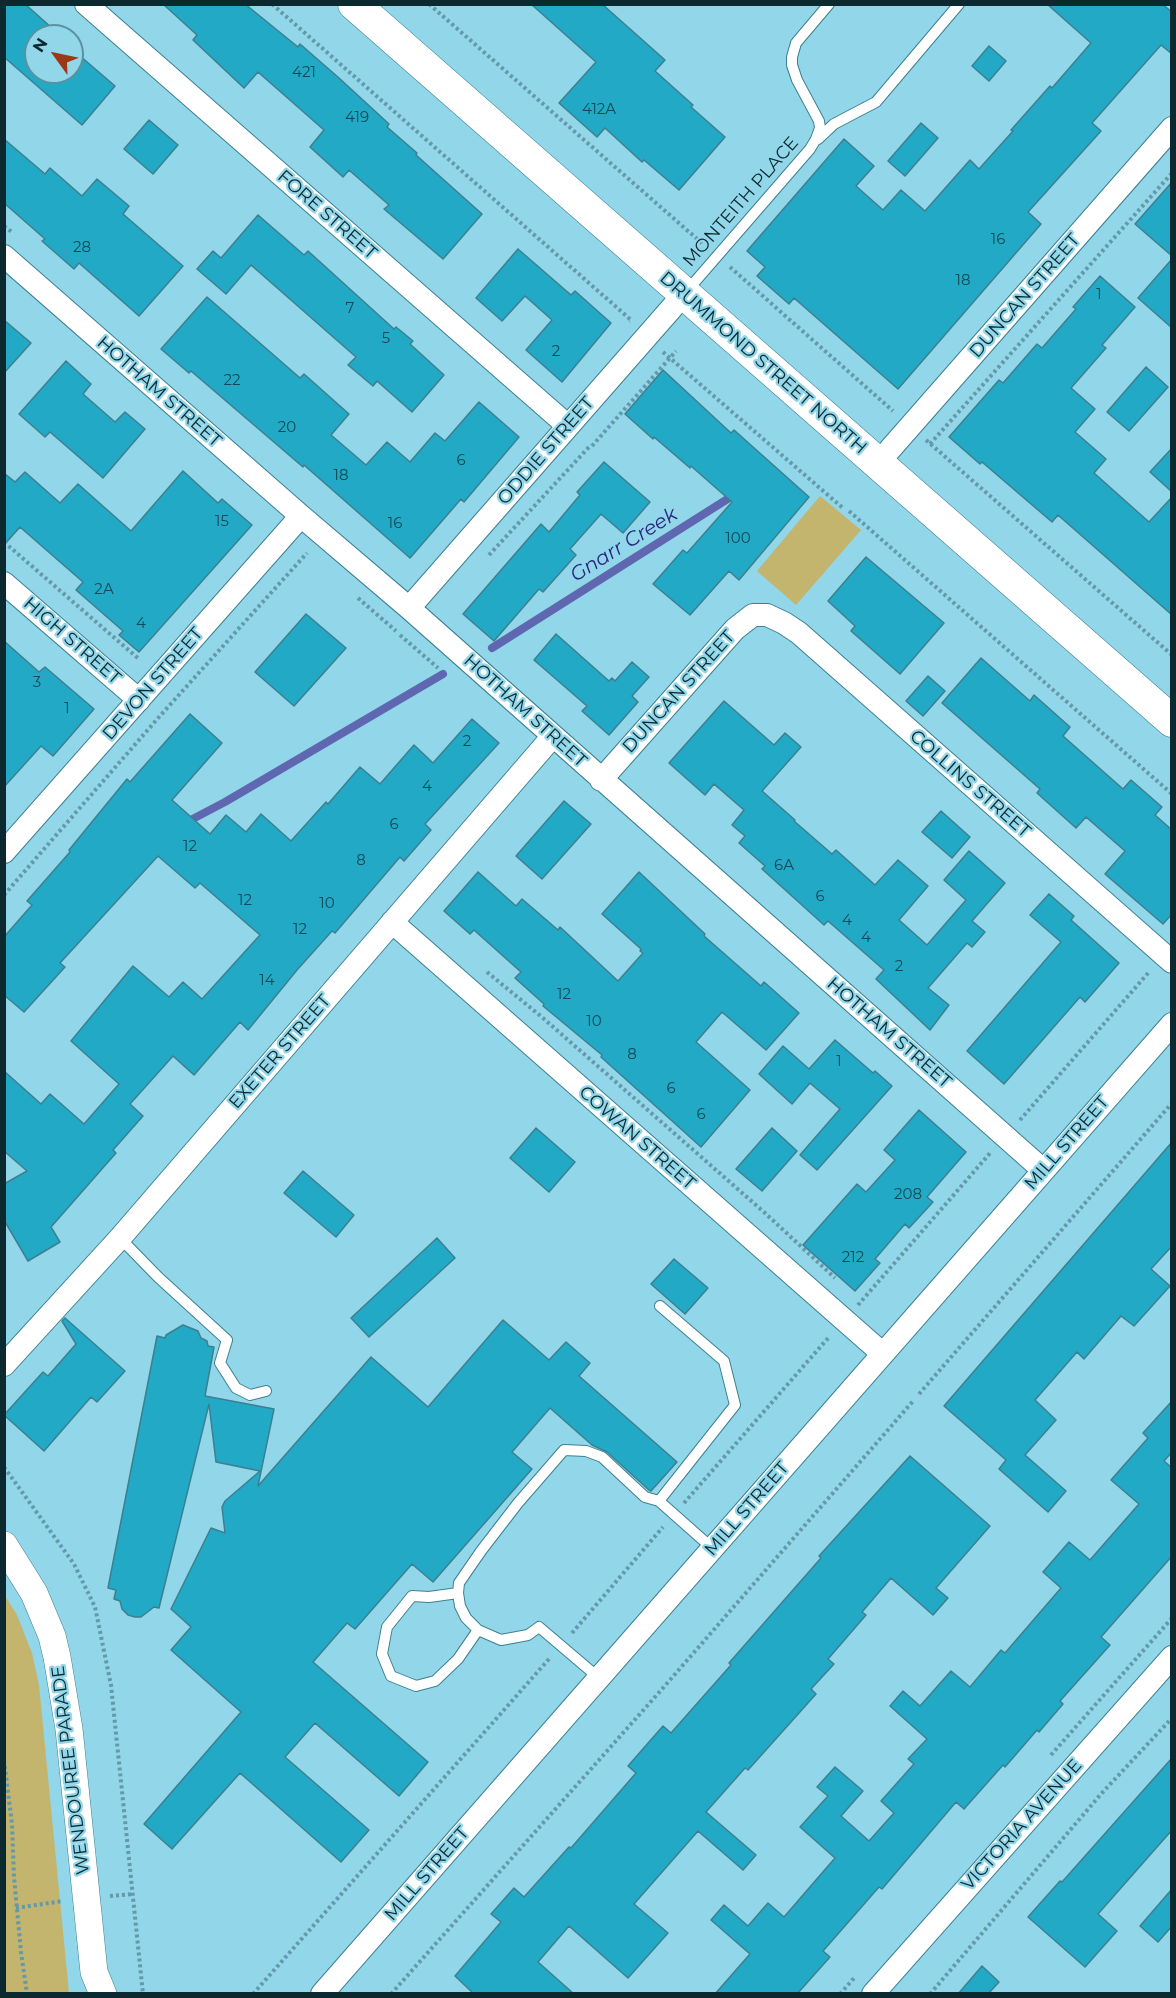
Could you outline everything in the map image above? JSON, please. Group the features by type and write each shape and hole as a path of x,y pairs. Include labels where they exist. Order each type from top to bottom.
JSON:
{"main road":[{"name":"DRUMMOND STREET NORTH","path":"354,4 1172,722"}],"street":[{"name":"FORE STREET","path":"86,4 568,426"},
{"name":"DUNCAN STREET","path":"878,463 1172,128"},
{"name":"HOTHAM STREET","path":"4,256 409,608 1043,1170"},
{"name":"ODDIE STREET","path":"409,608 684,294"},
{"name":"DEVON STREET","path":"4,852 301,516"},
{"name":"HIGH STREET","path":"4,583 139,700"},
{"name":"DUNCAN STREET","path":"601,780 735,628 749,617 763,614"},
{"name":"COLLINS STREET","path":"763,614 777,619 799,633 1172,962"},
{"name":"EXETER STREET","path":"4,1365 120,1238 553,736"},
{"name":"COWAN STREET","path":"392,921 883,1354"},
{"name":"MILL STREET","path":"322,1994 1172,1024"},
{"name":"WENDOUREE PARADE","path":"4,1545 34,1593 52,1636 57,1657 69,1729 95,1986"},
{"name":"VICTORIA AVENUE","path":"873,1994 1172,1657"}],"lane":[{"name":"MONTEITH PLACE","path":"684,294 810,149 818,136 819,121 797,80 792,57 796,43 829,4"},
{"path":"810,149 830,127 876,102 959,4"},
{"path":"120,1238 158,1277 227,1340 220,1363 236,1388 250,1395 266,1391"},
{"path":"659,1501 735,1405 724,1361 660,1306"},
{"path":"599,1678 539,1627 528,1635 501,1640 478,1630 466,1618 460,1606 458,1593 459,1583 481,1551 518,1503 564,1450 586,1451 602,1457 645,1497 659,1501 712,1548"},
{"path":"458,1593 429,1597 412,1596 387,1627 382,1654 391,1676 416,1686 435,1681 458,1659 478,1630"}],"path":[{"path":"272,4 631,320"},
{"path":"429,4 1172,655"},
{"path":"930,444 1172,173"},
{"path":"663,351 1172,794"},
{"path":"487,557 591,447 676,351"},
{"path":"4,542 140,660"},
{"path":"4,895 159,717 307,553"},
{"path":"482,967 552,1025 843,1285"},
{"path":"253,1994 561,1646 1149,972"},
{"path":"919,1394 1172,1103"},
{"path":"391,1994 663,1688 914,1400"},
{"path":"4,1467 74,1564 95,1606 111,1685 143,1994"},
{"path":"930,1994 1101,1794 1172,1718"},
{"path":"4,1760 12,1824 16,1908 27,1994"},
{"path":"102,1897 133,1894"},
{"path":"16,1908 64,1901"}],"shaded area":[{"path":"820,496 861,530 796,605 757,571"},
{"path":"4,1594 17,1615 32,1653 39,1685 69,1993 5,1993"}],"building":[{"path":"4,4 25,4 48,24 24,24 24,74 4,57"},
{"path":"163,4 245,4 298,47 300,44 339,78 389,124 387,127 417,153 416,155 482,214 443,259 384,209 389,205 349,170 343,177 310,147 324,130 258,72 244,88 193,40 197,35"},
{"path":"531,4 602,4 665,60 655,71 725,137 679,190 644,160 642,162 605,128 597,137 559,103 596,62"},
{"path":"1047,4 1162,4 1172,12 1172,54 1161,45 1092,123 1101,131 1028,212 1041,224 898,389 794,298 789,304 757,276 765,267 747,251 844,139 874,166 856,186 883,210 901,190 925,211 970,160 979,169 1050,86 1052,88 1091,43"},
{"path":"989,46 1006,61 989,81 972,66"},
{"path":"84,59 115,86 82,125 35,84 84,84"},
{"path":"149,120 178,145 153,174 124,149"},
{"path":"921,123 938,138 905,176 888,161"},
{"path":"4,139 45,174 50,168 82,196 97,179 129,206 123,214 183,266 139,316 79,263 74,269 42,241 45,239 4,203"},
{"path":"1172,182 1172,256 1135,224"},
{"path":"258,215 304,255 308,251 394,329 396,327 413,341 410,344 444,375 412,412 377,381 373,386 348,365 356,357 251,265 226,294 197,269 213,251 221,258"},
{"path":"518,249 571,295 575,291 611,323 562,382 526,350 552,320 525,296 502,321 476,298"},
{"path":"1172,259 1172,328 1138,298"},
{"path":"1100,276 1135,307 1102,345 1106,348 1071,388 1095,409 1075,432 1106,459 1094,473 1149,522 1172,497 1172,615 1058,515 1052,522 949,437 999,380 1003,383 1037,344 1042,348 1076,309 1073,307"},
{"path":"207,297 300,378 304,374 349,414 331,435 366,465 387,442 410,462 435,433 445,441 479,402 519,437 464,502 461,499 410,558 304,465 303,467 191,371 189,373 161,349"},
{"path":"4,320 31,343 4,373"},
{"path":"66,361 91,384 83,394 115,422 125,412 145,429 103,478 50,432 45,437 19,414"},
{"path":"1146,367 1168,387 1129,431 1107,412"},
{"path":"663,370 731,433 734,430 809,497 739,580 729,571 690,615 653,584 683,550 687,553 732,502 625,414"},
{"path":"1172,448 1172,492 1150,472"},
{"path":"604,462 650,502 623,533 601,514 570,549 576,555 543,592 539,589 494,641 463,614 541,524 549,532 580,495 577,492"},
{"path":"183,471 218,503 222,499 252,525 139,652 119,635 123,631 76,590 83,582 20,527 4,545 4,473 15,482 25,472 60,503 78,484 131,531"},
{"path":"866,557 944,623 900,674 851,631 855,626 828,601"},
{"path":"306,614 346,648 294,706 255,672"},
{"path":"556,634 609,681 612,678 615,681 632,662 649,677 632,696 638,702 609,735 582,711 587,706 534,660"},
{"path":"4,641 39,672 45,667 94,709 53,756 41,746 4,787"},
{"path":"981,658 1030,701 1034,695 1070,727 1063,736 1123,789 1131,780 1162,807 1155,815 1172,830 1172,914 1163,924 1105,874 1125,851 1086,817 1076,828 1037,793 1040,789 942,703"},
{"path":"928,676 945,691 923,716 906,701"},
{"path":"724,701 774,745 785,733 801,747 762,791 794,821 832,854 836,850 875,885 898,860 928,886 899,920 927,945 966,900 944,880 969,851 1005,883 972,921 985,932 972,947 967,943 928,988 949,1005 930,1030 876,979 884,970 828,921 824,925 762,869 765,866 739,843 745,836 732,825 744,810 714,784 705,795 669,763"},
{"path":"190,714 222,743 172,800 210,834 226,815 246,832 261,814 291,841 326,802 328,804 360,767 380,784 414,745 433,763 472,719 499,743 425,824 431,830 404,861 400,857 335,933 332,931 297,970 248,1030 240,1022 194,1075 173,1056 130,1104 143,1116 113,1150 116,1153 51,1227 60,1242 28,1261 4,1220 4,1184 27,1171 4,1151 4,1071 41,1104 50,1094 84,1124 119,1084 71,1041 133,966 169,997 183,982 202,999 260,935 200,883 195,888 158,856 60,963 65,967 24,1012 4,995 4,937 32,905 27,901 70,852 69,850 127,779 130,782"},
{"path":"564,801 591,824 542,879 516,856"},
{"path":"941,811 970,837 952,858 922,832"},
{"path":"478,872 516,906 522,899 558,930 560,927 618,981 643,953 602,914 639,872 705,934 704,936 761,986 764,982 799,1013 766,1050 722,1012 696,1042 750,1090 701,1147 601,1057 602,1055 543,1006 544,1004 515,978 521,972 474,930 470,934 444,911"},
{"path":"1049,894 1074,916 1071,920 1119,963 1085,1002 1080,997 1004,1084 967,1051 1061,942 1030,915"},
{"path":"835,1040 873,1073 875,1071 892,1086 817,1170 800,1155 840,1109 810,1083 792,1104 759,1074 783,1046 809,1069"},
{"path":"919,1110 966,1152 927,1197 933,1202 909,1228 905,1224 875,1259 880,1263 855,1291 803,1245 857,1184 866,1192 895,1160 884,1150"},
{"path":"536,1128 575,1162 549,1192 510,1158"},
{"path":"772,1128 797,1151 762,1191 736,1169"},
{"path":"1172,1142 1172,1246 1151,1269 1170,1286 1134,1326 1121,1316 1084,1359 1077,1352 1035,1400 1056,1420 1025,1455 1066,1491 1048,1512 999,1469 1006,1460 944,1406"},
{"path":"303,1171 354,1215 336,1237 284,1193"},
{"path":"437,1238 455,1258 369,1337 351,1318"},
{"path":"674,1259 708,1288 685,1314 651,1284"},
{"path":"65,1318 125,1371 97,1402 91,1397 44,1451 4,1415 43,1372 48,1376 76,1344 62,1321"},
{"path":"503,1320 549,1360 566,1342 590,1363 579,1376 677,1462 651,1491 607,1452 592,1445 550,1408 512,1452 532,1469 433,1582 412,1564 355,1629 347,1623 313,1662 428,1762 399,1796 315,1723 285,1757 369,1830 341,1862 240,1773 172,1849 144,1824 241,1712 171,1650 191,1627 171,1609 211,1528 225,1533 222,1507 225,1501 260,1471 216,1462 209,1404 159,1608 154,1607 141,1617 128,1615 122,1609 120,1601 114,1599 116,1590 108,1588 157,1336 165,1338 166,1335 183,1325 198,1331 201,1338 207,1341 208,1346 214,1347 205,1396 274,1409 258,1486 371,1357 428,1407"},
{"path":"1172,1401 1172,1452 1164,1461 1172,1468 1172,1556 1101,1637 1110,1645 1060,1701 1063,1704 1039,1732 1037,1730 964,1809 956,1802 882,1889 879,1887 823,1951 830,1957 797,1994 715,1994 750,1954 711,1920 724,1905 748,1926 768,1903 784,1917 835,1858 800,1827 828,1796 817,1787 835,1767 863,1791 841,1816 869,1841 894,1813 881,1801 914,1764 908,1759 927,1739 890,1706 903,1691 920,1706 951,1671 970,1687 1001,1650 1005,1653 1061,1588 1043,1572 1069,1542 1090,1560 1139,1504 1111,1480 1148,1438 1143,1433"},
{"path":"910,1456 990,1526 936,1588 948,1598 933,1615 891,1578 862,1612 866,1615 828,1659 834,1664 811,1689 816,1694 748,1770 745,1768 706,1812 756,1855 743,1870 698,1831 634,1904 668,1933 628,1978 569,1926 538,1962 574,1994 474,1994 455,1976 501,1922 491,1914 514,1888 524,1897 569,1847 571,1848 636,1773 628,1766 663,1726 671,1733 821,1558 819,1556"},
{"path":"1172,1758 1172,1830 1098,1914 1117,1931 1085,1967 1028,1917"},
{"path":"1172,1889 1172,1926 1158,1942 1140,1926"},
{"path":"982,1966 999,1982 988,1994 958,1994"}],"waterway":[{"name":"Gnarr Creek","path":"492,648 737,493"},
{"name":"Gnarr Creek","path":"185,823 225,802 443,674"}]}
